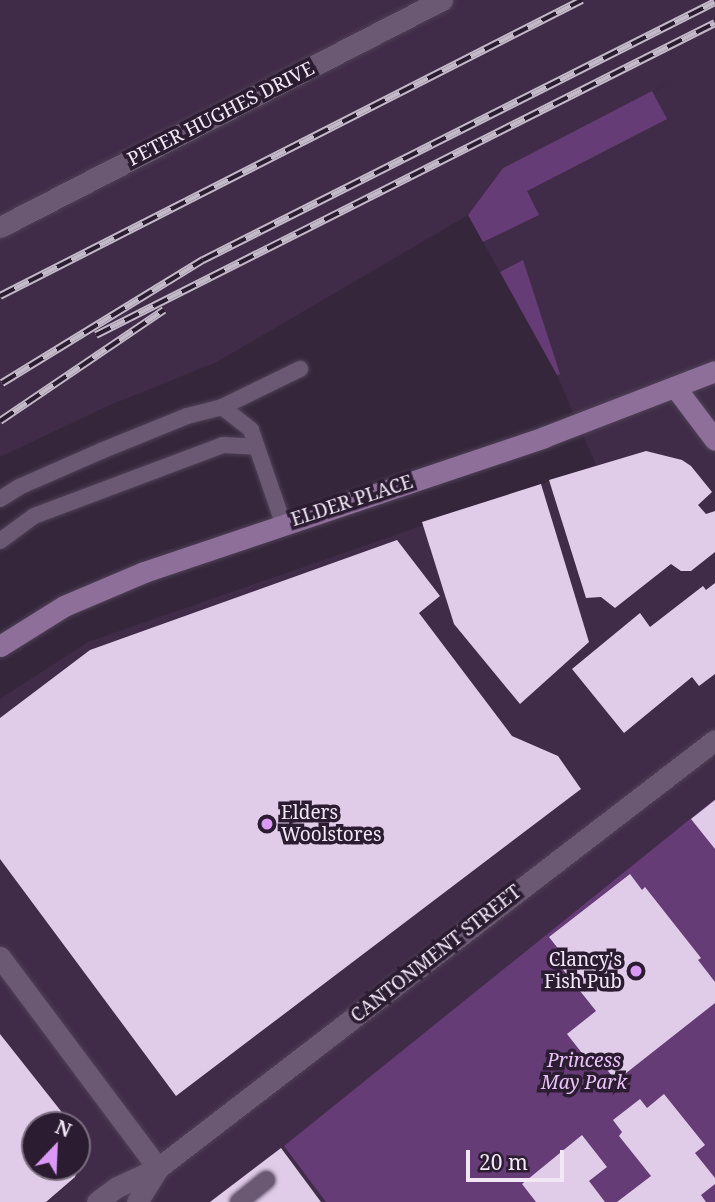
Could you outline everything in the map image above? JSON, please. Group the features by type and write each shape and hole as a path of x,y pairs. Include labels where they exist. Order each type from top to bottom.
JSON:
{"street":[{"name":"PETER HUGHES DRIVE","path":"0,227 442,0"},
{"name":"ELDER PLACE","path":"0,646 64,606 144,572 544,437 714,374"},
{"path":"676,387 715,440"},
{"name":"CANTONMENT STREET","path":"97,1202 117,1187 158,1168 715,740"},
{"path":"0,957 158,1168"},
{"name":"CANTONMENT STREET","path":"137,1202 158,1168"}],"lane":[{"path":"0,499 19,486 187,415 222,407 300,369"},
{"path":"222,407 251,430 283,523"},
{"path":"0,541 34,516 223,445 257,447"},
{"path":"239,1202 266,1180"}],"shaded area":[{"path":"0,0 715,0 715,1202 0,1202 0,699 88,642 596,465 557,375 470,218 505,172 678,78 503,168 468,215 217,362 110,405 0,457"}],"green space":[{"path":"652,91 667,119 527,191 539,215 483,242 468,215 503,168"},
{"path":"523,260 560,374 557,375 500,272"},
{"name":"Princess May Park","path":"715,799 715,1202 326,1202 284,1146"}],"building":[{"path":"646,451 682,460 691,466 712,492 698,505 706,514 715,511 715,552 691,571 681,571 671,564 615,608 601,597 586,598 549,480"},
{"path":"541,484 589,642 520,704 454,624 422,522"},
{"name":"Elders Woolstores","path":"397,540 440,596 419,613 512,736 558,756 581,789 176,1096 0,859 0,718 90,650"},
{"path":"715,583 715,674 699,686 692,677 624,733 572,669 640,613 650,627 703,586 706,590"},
{"path":"715,800 715,849 691,819"},
{"name":"Clancy's Fish Pub","path":"630,874 642,890 645,887 701,958 698,960 715,982 715,1003 616,1081 596,1056 589,1062 567,1034 596,1011 553,957 560,951 549,937"},
{"path":"0,1034 61,1111 21,1111 21,1181 70,1181 46,1202 0,1202"},
{"path":"664,1094 705,1145 695,1153 715,1178 715,1184 701,1195 706,1202 617,1202 651,1176 619,1136 622,1132 613,1120 640,1099 647,1108"},
{"path":"582,1135 607,1167 589,1181 605,1202 536,1202 522,1184"},
{"path":"281,1148 321,1202 210,1202"}],"railway":[{"path":"0,296 582,0"},
{"path":"2,383 203,260 715,2"},
{"path":"96,335 715,23"},
{"path":"0,421 164,310"}],"place":[{"name":"Elders Woolstores","path":"267,824"},
{"name":"Clancy's Fish Pub","path":"636,971"}]}
